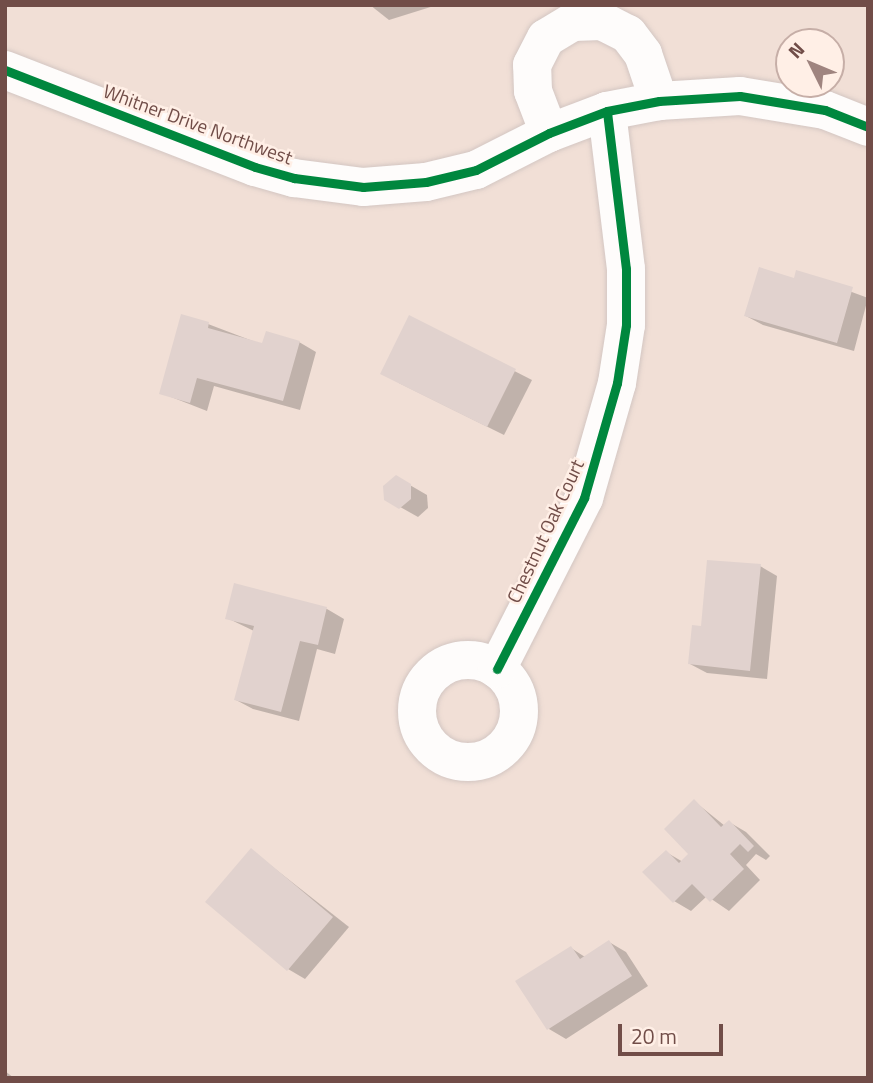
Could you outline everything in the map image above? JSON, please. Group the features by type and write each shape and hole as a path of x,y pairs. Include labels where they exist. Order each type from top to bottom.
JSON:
{"street":[{"path":"549,133 533,91 533,65 546,38 573,22 602,20 628,34 643,54 659,101"},
{"name":"Whitner Drive Northwest","path":"5,70 255,167 294,178 349,185 426,182 476,170 549,133 607,111 659,101 740,96 825,110 868,127"},
{"name":"Chestnut Oak Court","path":"497,669 584,498 617,383 626,325 626,269 607,111"}],"shaded area":[{"path":"5,5 868,5 868,1078 5,1078"}],"building":[{"path":"759,267 794,278 796,270 853,287 837,343 744,316"},
{"path":"181,314 209,322 208,328 262,343 266,331 300,341 283,401 197,378 190,403 159,394"},
{"path":"409,315 516,369 487,427 380,374"},
{"path":"396,475 411,484 411,499 399,509 384,500 383,486"},
{"path":"707,560 761,564 750,671 688,664 692,625 701,626"},
{"path":"234,583 327,607 318,645 300,641 281,712 234,700 254,626 225,619"},
{"path":"694,799 721,827 729,820 754,846 748,852 740,844 730,854 744,869 710,902 692,884 673,903 642,872 666,850 679,863 688,854 664,829"},
{"path":"251,848 333,917 287,971 205,902"},
{"path":"609,940 632,976 547,1030 515,981 571,946 580,959"}],"cycle path":[{"path":"5,70 255,167 294,178 363,187 426,182 476,170 549,133 607,111 659,101 740,96 825,110 868,127"},
{"path":"497,669 584,498 617,383 626,325 626,269 607,111"}]}
